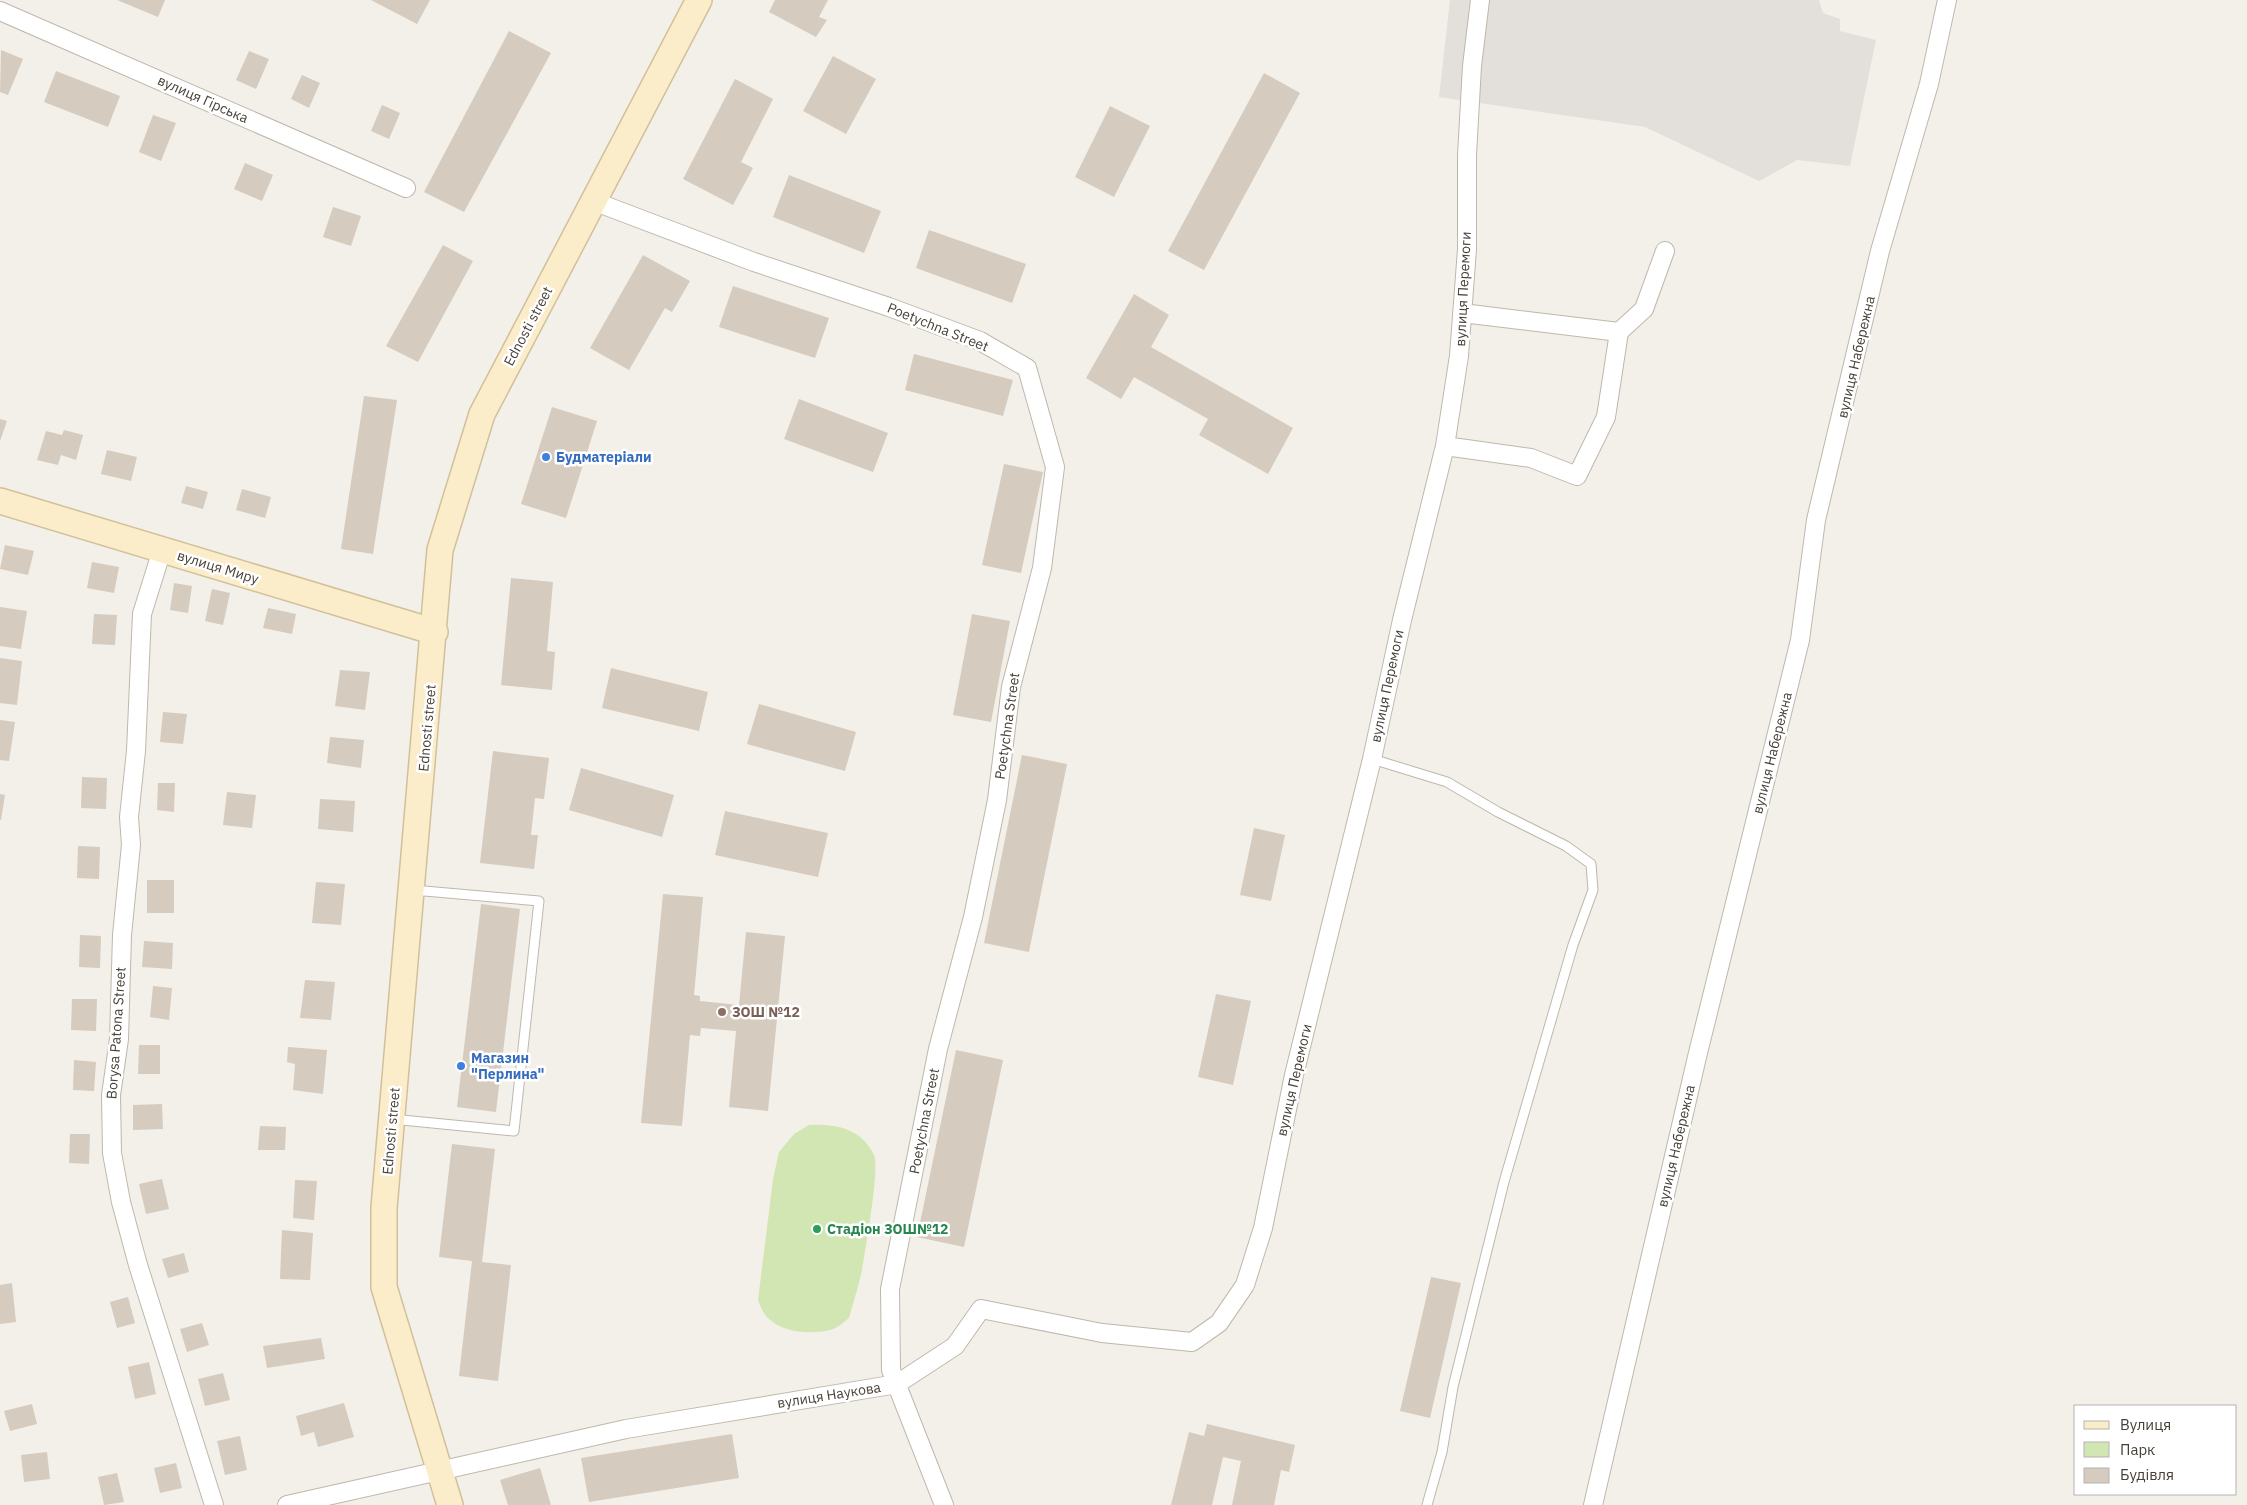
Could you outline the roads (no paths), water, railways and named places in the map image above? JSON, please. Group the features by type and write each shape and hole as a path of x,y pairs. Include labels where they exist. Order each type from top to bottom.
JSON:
{"street":[{"name":"Ednosti street","path":"450,1505 384,1287 384,1208 435,632 440,550 482,414 699,0"},
{"name":"вулиця Перемоги","path":"1192,1342 1219,1323 1245,1285 1263,1228 1294,1075 1372,759 1402,620 1445,446 1459,356 1467,249 1469,126 1480,0"},
{"name":"вулиця Набережна","path":"1593,1505 1697,1057 1800,640 1816,520 1880,251 1929,84 1947,0"},
{"name":"вулиця Гірська","path":"0,10 406,188"},
{"name":"Poetychna Street","path":"593,201 754,262 888,307 980,341 1027,368 1056,467 1042,568 1011,686 997,800 973,916 938,1049 890,1289 891,1370 944,1505"},
{"path":"1445,446 1531,458 1577,476 1606,417 1619,332 1644,309 1665,251"},
{"path":"1462,313 1619,332"},
{"name":"вулиця Миру","path":"0,501 435,632"},
{"name":"Borysa Patona Street","path":"162,550 142,614 136,751 129,817 131,845 122,935 119,1039 111,1095 112,1153 121,1202 138,1265 214,1505"},
{"name":"вулиця Наукова","path":"287,1505 626,1429 897,1384 955,1346 981,1309 1102,1334 1192,1342"}],"lane":[{"path":"1372,759 1447,782 1498,812 1566,846 1591,864 1593,890 1573,945 1504,1182 1453,1388 1442,1452 1426,1505"},
{"path":"392,1119 514,1131 539,901 412,890"}],"place":[{"name":"Будматеріали","path":"546,457"},
{"name":"ЗОШ №12","path":"722,1012"},
{"name":"Магазин \"Перлина\"","path":"461,1066"},
{"name":"Стадіон ЗОШ№12","path":"817,1229"}]}
